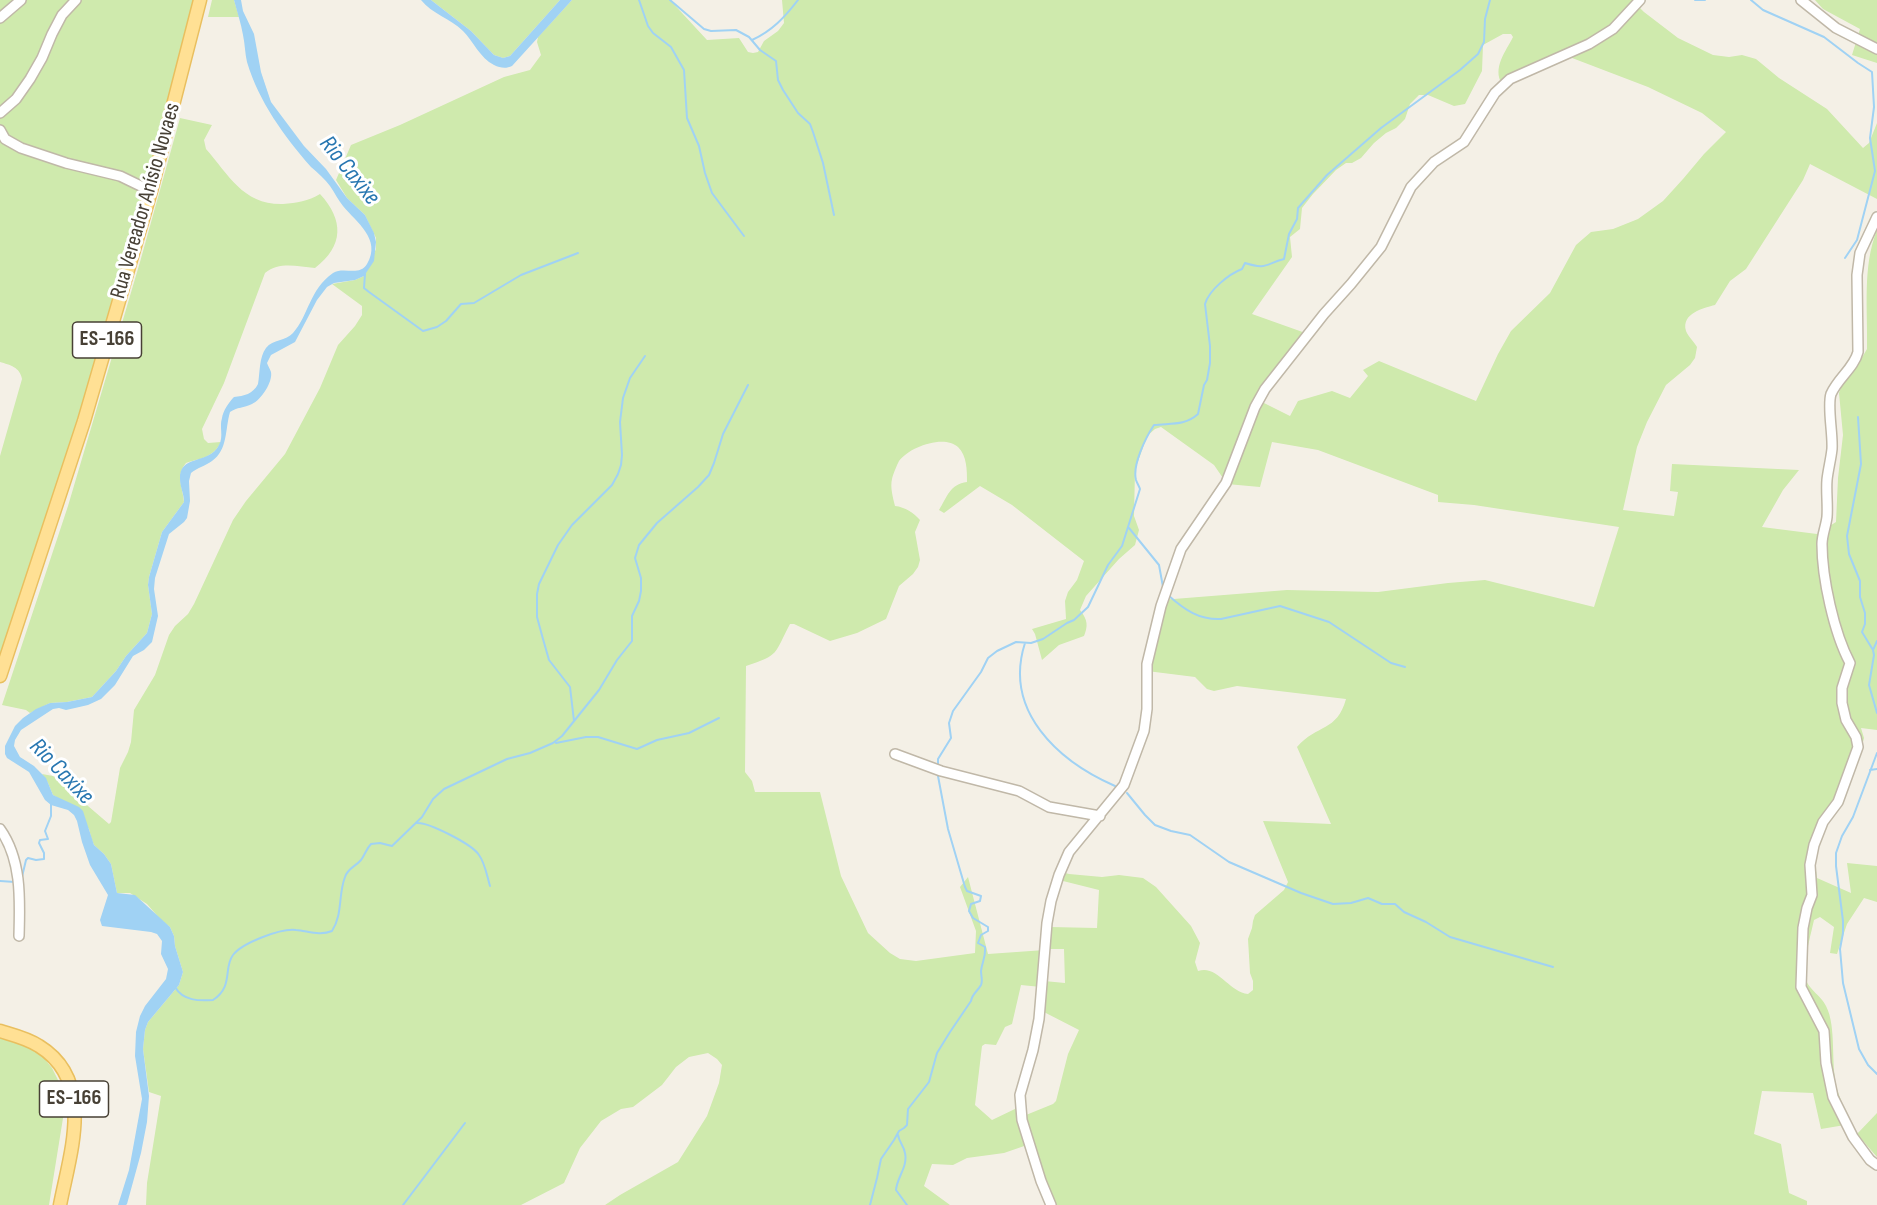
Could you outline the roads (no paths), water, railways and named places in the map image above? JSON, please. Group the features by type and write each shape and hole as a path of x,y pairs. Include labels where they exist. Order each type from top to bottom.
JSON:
{"main road":[{"name":"Rua Vereador Anísio Novaes","path":"0,676 84,421 151,190 200,0"},
{"name":"ES-166","path":"0,1031 40,1046 59,1062 72,1085 76,1111 60,1205"}],"street":[{"path":"0,18 21,0"},
{"path":"0,113 16,99 30,79 62,15 76,0"},
{"path":"1052,1205 1041,1181 1022,1120 1020,1095 1039,1019 1051,901 1059,875 1070,852 1124,784 1144,731 1147,709 1147,664 1161,606 1181,549 1226,483 1255,407 1265,389 1381,247 1411,187 1434,162 1464,142 1495,93 1510,79 1589,44 1613,29 1640,0"},
{"path":"1801,0 1836,28 1877,49"},
{"path":"0,130 5,139 21,148 66,163 120,176 151,190"},
{"path":"1877,217 1860,253 1856,299 1858,352 1856,360 1839,380 1831,394 1829,404 1832,420 1832,447 1827,482 1827,516 1822,542 1824,570 1836,632 1850,663 1842,688 1842,703 1846,720 1856,737 1858,747 1838,802 1823,822 1814,845 1810,865 1812,895 1803,927 1801,987 1824,1031 1826,1063 1833,1096 1852,1137 1870,1160 1877,1165"},
{"path":"895,754 941,771 1019,791 1049,807 1100,816"},
{"path":"0,829 12,855 18,882 19,936"}],"water":[{"path":"234,0 241,0 243,11 254,34 261,72 271,102 347,198 365,215 376,242 374,261 364,276 355,280 334,283 327,287 317,300 295,342 271,355 267,363 271,376 262,395 252,404 230,412 221,451 212,461 191,473 187,518 169,534 155,578 154,589 158,616 152,642 133,656 115,685 101,699 88,705 66,710 53,709 21,730 15,740 14,746 20,757 46,778 53,795 83,811 94,845 111,864 117,893 135,895 170,927 183,972 179,985 148,1022 145,1030 143,1049 149,1096 147,1122 127,1204 118,1205 129,1170 142,1099 135,1056 136,1032 145,1006 166,979 168,969 161,954 162,941 157,934 151,932 102,926 100,920 108,895 90,865 74,815 45,800 29,772 7,758 5,746 15,726 36,709 50,703 92,697 147,633 152,614 149,577 162,532 184,502 180,482 181,471 189,463 209,455 219,445 221,421 228,404 234,397 254,390 258,384 262,356 266,348 293,333 325,280 337,271 356,271 364,268 371,255 366,232 341,204 328,183 291,143 265,105 247,62"},
{"path":"421,0 431,0 471,31 494,55 503,58 510,56 560,0 572,0 512,66 505,68 489,62 463,31 430,9"}],"waterway":[{"path":"639,0 648,26 671,47 684,70 687,118 699,146 712,193 744,236"},
{"path":"670,0 704,29 736,30 749,37 760,50 776,61 778,80 783,90 798,113 810,124 823,163 834,215"},
{"path":"752,40 778,23 798,0"},
{"path":"938,764 938,759 951,738 949,723 953,711 981,672 988,658 1016,642 1031,643 1043,639 1074,620 1088,607 1108,565 1122,546 1140,489 1136,480 1136,467 1151,430 1154,425 1188,421 1198,414 1210,363 1205,304 1211,293 1231,275 1242,269 1245,263 1266,266 1284,259 1289,234 1297,219 1298,208 1327,175 1381,128 1460,70 1478,54 1484,42 1485,19 1490,0"},
{"path":"1695,0 1705,0"},
{"path":"1751,0 1763,10 1824,37 1872,72 1874,107 1870,138 1875,171 1857,240 1845,258"},
{"path":"365,274 364,288 423,331 437,327 446,321 461,304 474,303 521,275 578,253"},
{"path":"574,721 570,687 549,660 537,617 537,594 539,584 558,545 572,525 612,485 618,474 622,455 620,422 623,398 630,378 645,356"},
{"path":"175,987 187,998 213,1000 224,989 230,960 238,950 262,937 281,931 296,930 318,933 332,931 338,918 346,874 361,860 371,844 380,843 392,846 422,817 433,799 444,789 507,759 530,753 553,743 562,736 599,690 617,660 632,641 632,616 641,591 641,578 635,558 639,545 657,523 709,475 723,434 748,385"},
{"path":"1858,417 1861,464 1847,536 1849,554 1860,581 1860,597 1865,613 1862,632 1874,655 1869,685 1877,713"},
{"path":"1129,528 1159,565 1163,587"},
{"path":"1169,596 1193,613 1213,619 1280,606 1329,622 1391,663 1405,667"},
{"path":"1873,650 1877,641"},
{"path":"1025,643 1020,668 1022,691 1029,712 1040,731 1074,763 1115,786"},
{"path":"556,743 598,737 637,749 657,740 689,733 719,718"},
{"path":"1877,753 1853,817 1842,836 1836,853 1843,921 1840,949 1843,983 1859,1049 1868,1065 1877,1074"},
{"path":"1870,770 1877,769"},
{"path":"870,1205 881,1159 899,1131 907,1125 908,1109 929,1082 937,1053 982,982 981,971 985,947 978,943 981,935 988,931 988,927 973,918 969,911 971,904 980,901 981,896 967,891 965,887 948,829 938,776"},
{"path":"1127,793 1155,825 1190,835 1229,862 1301,893 1333,904 1351,903 1368,898 1382,904 1395,904 1404,912 1450,937 1553,967"},
{"path":"21,881 28,858 44,859 39,843 40,840 48,839 45,831 51,816 51,803"},
{"path":"417,823 440,830 475,850 483,862 490,886"},
{"path":"0,881 15,882"},
{"path":"403,1205 465,1123"},
{"path":"898,1135 906,1158 896,1190 907,1205"}],"water label":[{"name":"Rio Caxixe","path":"349,171"},
{"name":"Rio Caxixe","path":"61,772"}]}
